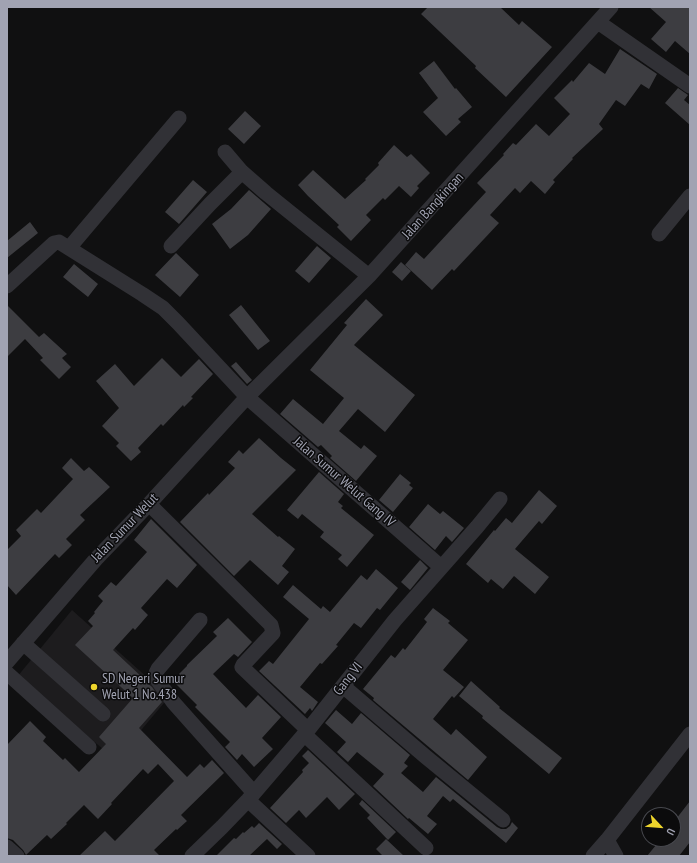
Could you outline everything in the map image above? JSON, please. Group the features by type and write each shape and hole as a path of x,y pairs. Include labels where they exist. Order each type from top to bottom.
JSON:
{"street":[{"name":"Jalan Bangkingan","path":"247,397 369,276 611,7"},
{"path":"598,22 690,86"},
{"path":"7,286 54,243 59,242 69,248 179,118"},
{"path":"225,152 242,172 266,193 369,276"},
{"path":"171,246 242,172"},
{"path":"659,234 690,196"},
{"name":"Jalan Sumur Welut Gang IV","path":"69,248 162,308 247,397 441,568"},
{"name":"Jalan Sumur Welut","path":"7,662 96,559 149,504 247,397"},
{"name":"Gang VI","path":"192,856 251,796 306,732 395,620 500,499"},
{"path":"149,504 271,625 273,633 242,665 242,668 426,848"},
{"path":"200,620 158,669 156,678 173,702 251,796 308,856"},
{"path":"23,643 103,714"},
{"path":"7,673 89,747"},
{"path":"343,686 503,820"},
{"path":"593,856 690,734"},
{"path":"607,840 616,856"},
{"path":"7,847 17,856"}],"shaded area":[{"name":"SD Negeri Sumur Welut 1 No.438","path":"72,610 169,697 116,760 17,677"}],"building":[{"path":"428,7 500,7 519,25 522,21 552,47 506,97 475,68 476,66 421,14"},
{"path":"649,7 690,7 690,54 675,41 666,52 651,39 666,22"},
{"path":"620,49 657,74 649,89 641,84 625,106 616,100 599,124 603,129 572,158 573,159 553,180 555,182 545,194 531,181 520,193 515,188 490,215 499,223 454,271 452,269 432,290 405,265 416,252 424,259 486,192 477,183 504,155 503,154 513,143 516,145 536,124 549,136 570,114 554,98 572,80 573,82 589,63 605,74"},
{"path":"434,61 455,89 456,88 472,107 458,119 461,122 446,136 423,112 438,98 419,73"},
{"path":"678,88 688,95 684,100 690,105 690,125 665,103"},
{"path":"245,111 261,126 244,144 228,129"},
{"path":"394,145 407,157 411,154 430,173 417,186 419,188 411,197 399,186 385,200 383,198 366,215 371,220 351,241 337,227 339,225 298,185 313,170 345,199 366,180 365,179 379,165 378,163"},
{"path":"193,180 207,192 179,224 165,212"},
{"path":"249,190 271,209 248,235 230,249 212,224 231,209"},
{"path":"30,222 38,233 7,258 7,241"},
{"path":"317,246 331,258 309,283 295,271"},
{"path":"176,253 199,275 180,297 155,275"},
{"path":"401,262 411,271 402,281 392,272"},
{"path":"74,264 98,284 88,297 63,277"},
{"path":"366,299 383,315 354,345 415,395 385,432 358,409 339,431 361,449 364,445 377,456 356,481 330,458 332,456 321,445 318,447 280,414 293,399 323,424 344,398 310,370 347,325 344,323"},
{"path":"7,305 39,337 44,333 67,354 62,358 71,367 59,379 40,360 43,358 25,339 7,357"},
{"path":"241,305 270,341 258,350 229,315"},
{"path":"162,358 181,377 199,359 213,374 191,397 193,398 184,407 183,405 163,426 161,424 138,448 141,452 131,461 116,446 119,443 102,426 119,408 96,381 115,364 134,386"},
{"path":"236,362 252,380 247,384 231,366"},
{"path":"259,438 296,470 252,514 278,537 279,536 295,549 282,566 289,572 278,585 250,560 234,576 180,522 235,468 228,462 239,450 243,454"},
{"path":"71,458 84,471 89,467 110,487 80,515 85,520 66,539 72,545 59,558 55,554 16,595 7,585 7,550 21,536 16,530 37,509 41,513 73,479 62,468"},
{"path":"319,472 344,494 338,502 343,506 341,508 374,535 347,567 338,559 342,555 320,537 324,532 302,514 298,519 287,510"},
{"path":"400,474 411,483 409,485 413,488 393,512 379,500"},
{"path":"539,490 557,506 542,524 539,521 515,549 549,577 535,594 514,576 503,589 491,579 488,583 466,564 506,518 512,523"},
{"path":"428,504 440,514 443,511 464,528 452,542 446,536 435,550 409,527"},
{"path":"151,519 197,565 177,588 167,579 141,608 148,615 135,630 133,628 113,650 152,687 162,702 139,728 187,777 200,764 204,768 212,760 224,773 181,815 187,821 177,830 176,829 154,850 160,856 79,856 105,831 115,841 174,781 158,764 148,774 143,769 98,819 84,805 51,839 47,835 26,855 13,840 7,838 7,745 30,721 46,737 43,741 63,760 65,758 79,772 106,744 99,737 133,698 75,645 93,626 88,621 103,601 98,596 111,582 116,586 147,552 134,540"},
{"path":"420,560 428,568 410,590 401,582"},
{"path":"376,569 398,588 380,610 377,608 361,628 354,623 336,645 338,646 322,664 320,663 300,687 318,702 312,711 310,708 305,714 259,671 269,661 273,664 309,619 283,597 293,585 321,609 323,606 330,612 361,575 367,580"},
{"path":"433,608 450,621 448,623 468,640 443,670 464,687 454,698 452,696 433,719 451,735 456,729 487,757 468,780 373,700 374,698 363,689 391,655 395,658 403,648 405,650 427,622 424,619"},
{"path":"228,618 252,642 238,657 234,654 213,674 246,708 258,695 281,717 262,738 273,749 254,767 242,754 237,760 225,747 230,742 195,707 197,705 175,683 181,677 179,674 187,665 217,636 213,632"},
{"path":"471,681 500,707 499,708 562,758 549,774 482,718 483,716 459,696"},
{"path":"336,710 352,724 361,713 410,755 404,763 408,766 401,773 423,792 436,777 497,827 506,829 512,822 518,828 506,843 453,799 450,802 443,796 427,816 437,824 428,834 409,818 408,819 373,786 384,774 357,752 348,762 337,752 346,742 325,723"},
{"path":"308,750 355,794 339,810 327,797 306,818 299,810 286,823 270,808 303,772 302,770 309,763 302,756"},
{"path":"362,800 396,832 388,840 367,818 370,815 359,804"},
{"path":"690,801 690,842 679,856 647,856 654,847 681,847 681,813"},
{"path":"259,823 282,844 277,849 267,839 249,856 216,856 234,838 236,839 243,832 244,833 252,826 254,828"},
{"path":"386,839 404,856 383,856 376,849"}],"place":[{"name":"SD Negeri Sumur Welut 1 No.438","path":"94,687"}]}
